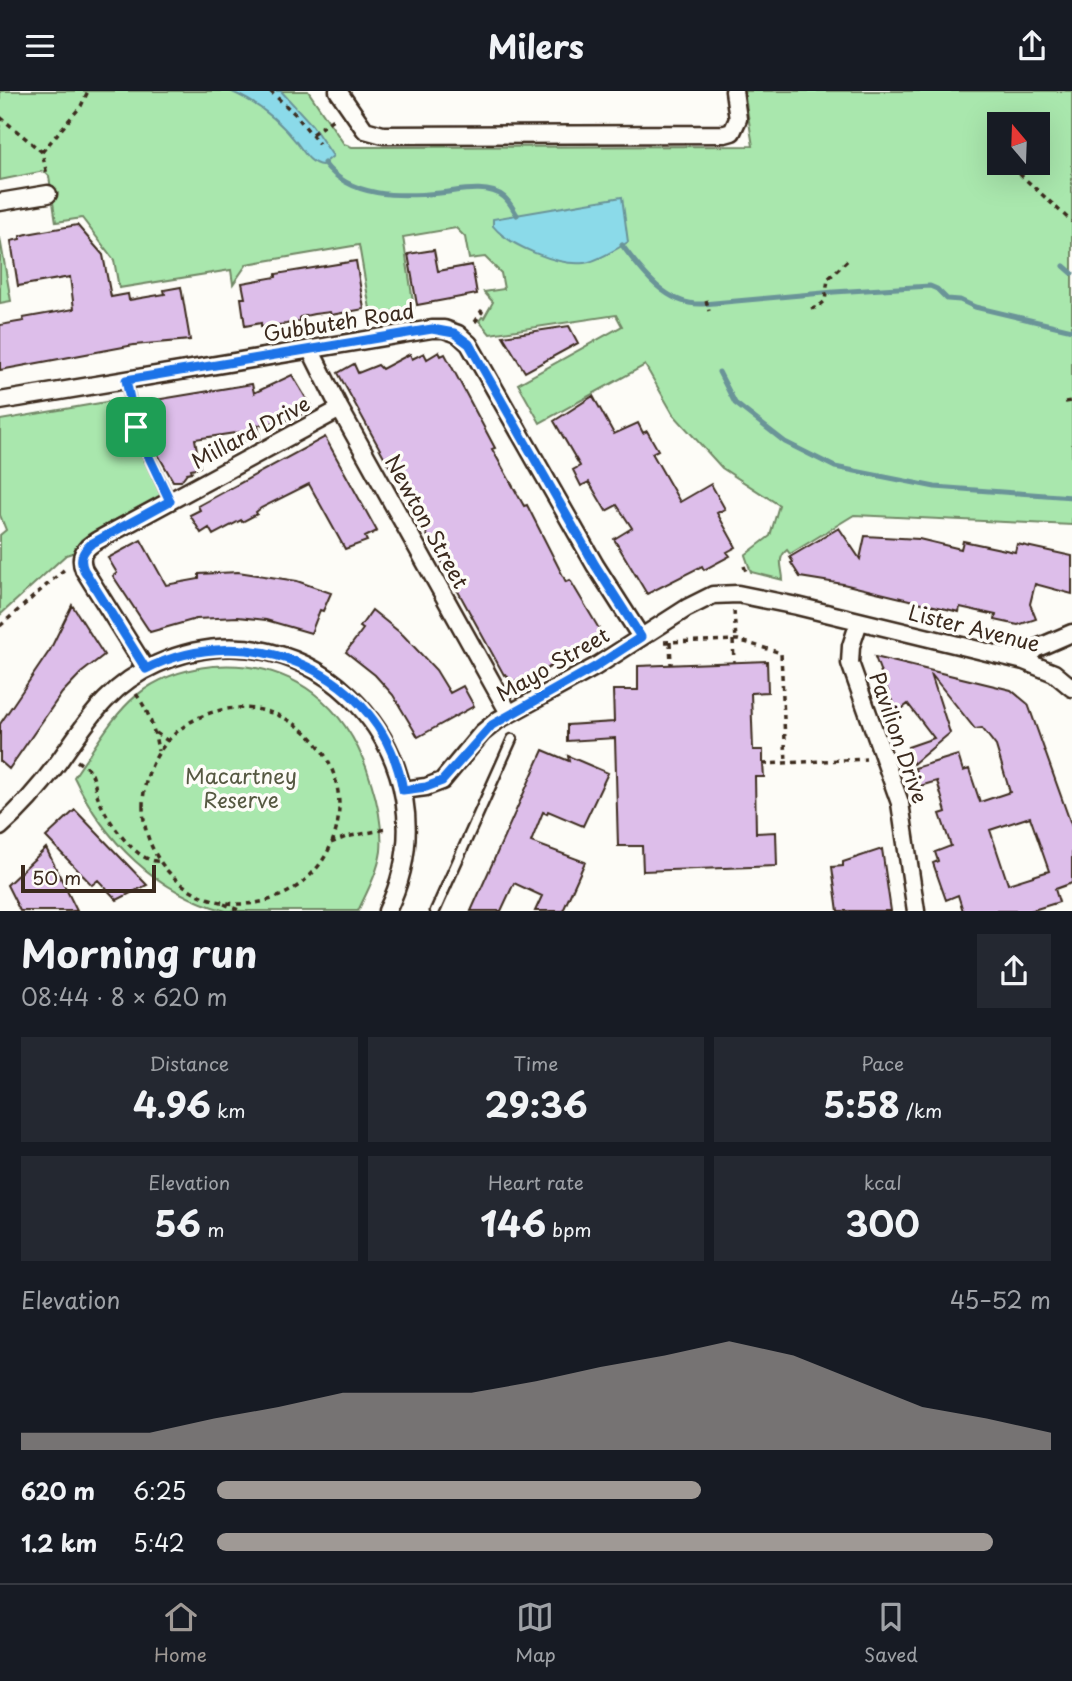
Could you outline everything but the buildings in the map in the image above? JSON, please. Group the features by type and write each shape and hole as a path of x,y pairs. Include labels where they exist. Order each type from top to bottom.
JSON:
{"street":[{"path":"338,91 362,127 371,134 379,135 725,134 732,132 738,119 734,91"},
{"path":"0,202 47,194"},
{"name":"Gubbuteh Road","path":"0,401 432,329 447,330 466,340 595,565 647,640"},
{"name":"Newton Street","path":"310,349 340,409 509,713"},
{"name":"Millard Drive","path":"83,552 98,540 340,409"},
{"path":"83,552 81,561 84,570 146,669"},
{"name":"Mayo Street","path":"403,790 426,787 442,781 482,733 509,713 647,640 705,598 722,593 738,594 859,622"},
{"name":"Lister Avenue","path":"859,622 1024,661 1054,673 1072,688"},
{"name":"Pavilion Drive","path":"859,622 851,646 850,663 900,803 916,911"},
{"path":"1024,661 1035,649 1072,633"},
{"path":"0,827 30,799 93,712 126,681 146,669 187,653 222,648 270,653 301,663 341,687 363,708 388,747 403,790 407,825 402,869 387,911"}],"lane":[{"path":"126,380 137,432 170,501"},
{"path":"435,911 512,739"}],"path":[{"path":"42,152 81,106 88,91"},
{"path":"270,91 290,108 319,144"},
{"path":"0,117 42,152 47,175"},
{"path":"312,134 336,117"},
{"path":"1021,175 1072,222"},
{"path":"811,309 823,304 827,296 828,279 850,258"},
{"path":"706,300 709,311"},
{"path":"475,321 482,312 478,309"},
{"path":"1065,402 1072,401"},
{"path":"0,626 83,552"},
{"path":"744,566 747,574"},
{"path":"734,606 734,662"},
{"path":"647,640 734,640 781,653 786,763"},
{"path":"670,642 671,664"},
{"path":"126,681 144,706 156,733 159,753"},
{"path":"212,899 247,903 282,894 311,874 324,858 336,828 338,798 330,765 314,742 287,720 254,709 220,711 194,721 169,741 159,753 146,783 143,812 149,840 160,861 184,886 212,899 241,911"},
{"path":"156,733 169,741"},
{"path":"66,751 91,772 105,813 126,840 143,857 150,861 160,861"},
{"path":"763,764 875,758"},
{"path":"331,843 346,837 407,825"},
{"path":"336,828 346,837"}],"green space":[{"path":"0,91 308,91 344,144 352,147 753,146 744,91 1072,91 1072,525 854,515 790,554 787,550 781,560 783,580 751,572 745,555 770,536 779,505 722,468 673,414 645,365 540,423 518,384 622,326 616,315 490,334 479,321 484,318 493,302 484,292 504,289 501,273 485,257 469,259 465,237 456,228 403,237 414,308 371,315 359,245 247,264 233,284 231,270 119,288 114,260 82,218 56,222 49,176 44,171 0,180"},
{"path":"0,238 11,301 0,303"},
{"path":"124,399 129,425 161,495 89,534 81,540 73,553 66,555 0,615 0,535 6,530 0,515 0,420"},
{"name":"Macartney Reserve","path":"213,666 242,666 268,671 292,680 314,693 348,731 371,782 378,807 381,834 377,867 358,911 226,911 201,903 155,878 135,861 117,843 86,800 74,777 128,703 163,679 185,671"}],"water":[{"path":"230,91 281,91 312,125 333,156 322,165 314,162 275,120 258,106"},
{"path":"622,197 628,242 589,262 574,263 548,258 510,241 493,226 493,219"}],"waterway":[{"path":"324,163 347,183 377,193 409,195 473,189 490,191 504,197 517,215"},
{"path":"622,245 656,285 690,303 930,286 947,299 960,300 975,307 1072,330"},
{"path":"1064,266 1072,273"},
{"path":"719,372 735,403 785,442 835,467 935,487 1072,497"}],"route":[{"path":"432,329 444,329 461,335 469,344 595,565 641,637 595,667 509,713 492,725 442,781 426,787 403,790 399,772 388,747 363,708 341,687 301,663 270,653 222,648 187,653 146,669 81,561 83,552 91,544 170,501 136,427 126,380 432,329"}]}
